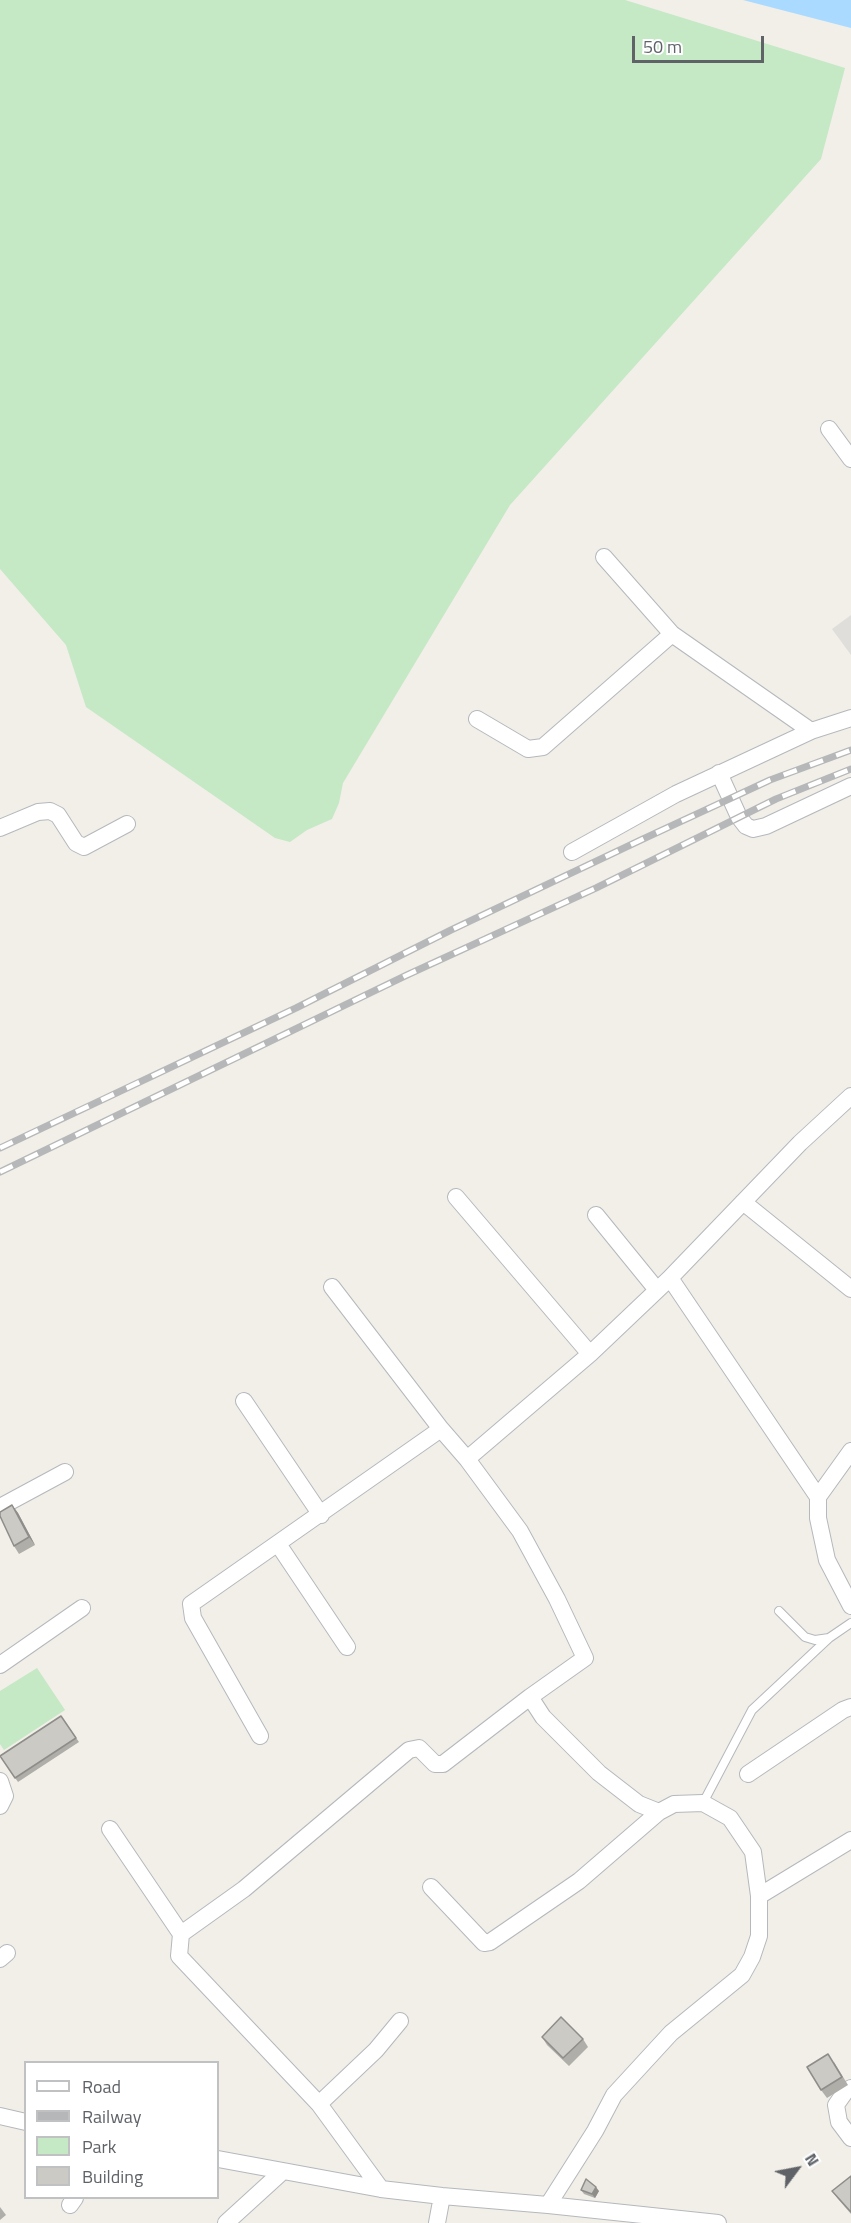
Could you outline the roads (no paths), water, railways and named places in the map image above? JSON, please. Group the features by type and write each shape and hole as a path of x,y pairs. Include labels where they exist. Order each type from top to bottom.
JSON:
{"street":[{"path":"828,429 851,459"},
{"path":"604,557 672,634 811,731"},
{"path":"477,719 528,749 543,747 672,634"},
{"path":"572,852 676,794 719,773 811,731 851,718"},
{"path":"719,773 739,817 746,826 753,829 766,826 851,786"},
{"path":"0,828 38,812 50,811 58,815 76,843 84,847 127,824"},
{"path":"467,1459 590,1354 670,1278 800,1143 851,1096"},
{"path":"456,1197 590,1354"},
{"path":"743,1202 851,1289"},
{"path":"596,1215 657,1290"},
{"path":"670,1278 818,1497 818,1518 827,1560 851,1606"},
{"path":"181,1934 244,1889 408,1750 419,1748 435,1764 443,1764 585,1658 557,1599 520,1531 467,1459 332,1287"},
{"path":"244,1401 321,1515"},
{"path":"260,1736 193,1618 191,1604 321,1515 441,1428"},
{"path":"818,1497 851,1451"},
{"path":"0,1507 65,1472"},
{"path":"278,1544 347,1647"},
{"path":"0,1665 82,1608"},
{"path":"530,1697 543,1717 599,1773 639,1804 659,1812"},
{"path":"748,1774 843,1710 851,1707"},
{"path":"0,1781 6,1796 0,1806"},
{"path":"431,1887 484,1943 490,1942 579,1881 659,1812 674,1804 704,1803 730,1818 753,1852 759,1896 759,1936 752,1957 742,1975 671,2033 614,2095 595,2131 548,2205"},
{"path":"110,1829 181,1934 179,1956 318,2104 381,2189"},
{"path":"759,1896 851,1840"},
{"path":"318,2104 376,2050 400,2021"},
{"path":"851,2088 845,2092 836,2105 839,2122 851,2138"},
{"path":"0,2116 24,2122"},
{"path":"219,2159 381,2189 718,2223"},
{"path":"226,2223 283,2171"},
{"path":"437,2223 442,2196"}],"lane":[{"path":"779,1611 806,1637 814,1640 829,1638"},
{"path":"704,1803 752,1710 829,1638 851,1623"}],"water":[{"path":"743,0 851,0 851,28"}],"railway":[{"path":"0,1148 296,1008 451,930 643,839 770,780 851,750"},
{"path":"0,1172 407,975 596,888 776,799 851,769"}]}
